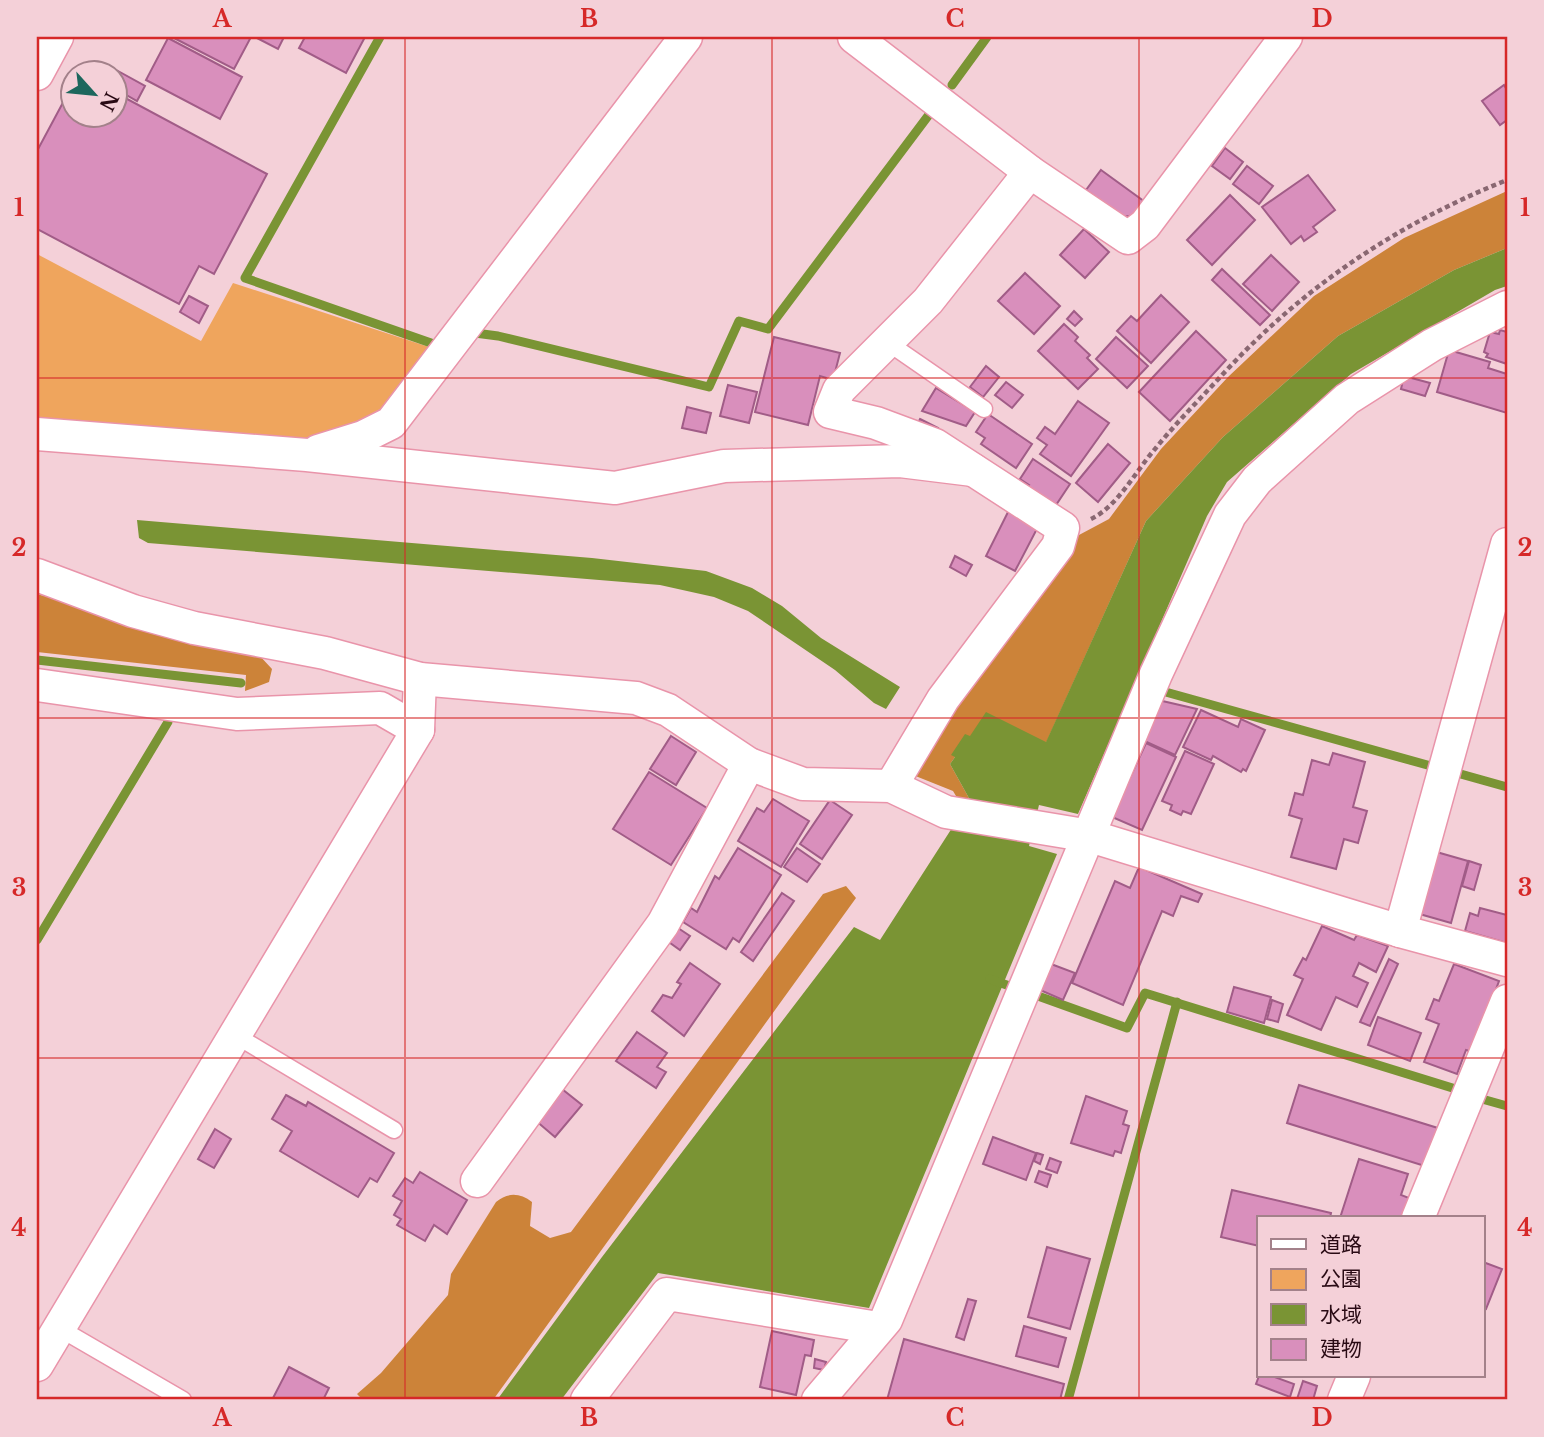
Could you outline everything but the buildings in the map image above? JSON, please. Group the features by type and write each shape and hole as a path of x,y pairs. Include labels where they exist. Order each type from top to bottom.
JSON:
{"street":[{"path":"37,74 57,37"},
{"path":"307,455 363,438 391,423 686,37"},
{"path":"854,37 1030,172 1128,238 1146,225 1286,37"},
{"path":"891,786 943,699 1058,546 1063,528 935,445 876,423 830,412 839,390 928,301 1030,172"},
{"path":"818,1400 886,1320 1156,674 1224,527 1257,480 1347,399 1432,345 1507,307"},
{"path":"37,433 307,455 615,488 724,467 900,461 973,470"},
{"path":"1400,931 1507,544"},
{"path":"37,575 133,611 194,628 325,653 420,679 636,698 668,710 749,764 803,784 891,786 946,811 1090,836 1400,931 1507,960"},
{"path":"37,1365 418,730 420,679"},
{"path":"37,685 237,714 380,708 418,730"},
{"path":"477,1181 663,923 749,764"},
{"path":"1419,1216 1507,1001"},
{"path":"587,1400 667,1294 878,1328"},
{"path":"1344,1400 1353,1378"}],"lane":[{"path":"887,342 984,409"},
{"path":"235,1035 394,1130"},
{"path":"59,1328 183,1400"}],"path":[{"path":"1063,528 1076,526 1104,513 1155,449 1226,370 1311,290 1368,248 1507,180"}],"green space":[{"path":"37,254 201,341 233,283 435,349 390,410 310,441 37,422"}],"shaded area":[{"path":"1507,191 1507,248 1454,270 1338,336 1223,437 1146,521 1046,743 970,736 950,764 970,800 959,801 953,791 913,775 964,696 1079,535 1109,519 1161,449 1228,377 1314,296 1404,238"},
{"path":"37,594 258,654 272,669 269,682 245,691 246,675 37,652"},
{"path":"846,886 856,898 493,1400 363,1400 357,1394 381,1373 448,1295 451,1274 496,1202 509,1195 523,1197 532,1202 530,1226 550,1238 571,1232 823,894"}],"water":[{"path":"1507,248 1507,286 1495,290 1351,374 1227,482 1207,516 1078,814 1039,805 1029,846 1057,854 869,1308 658,1273 561,1400 497,1400 602,1257 854,927 880,940 970,800 950,764 955,757 951,755 965,734 970,736 986,712 1046,742 1146,521 1223,437 1338,336 1454,270"},
{"path":"137,520 592,558 706,571 752,588 782,606 821,638 900,687 886,709 874,703 835,670 748,611 714,597 660,585 148,543 139,538"}],"waterway":[{"path":"380,37 245,278 431,343"},
{"path":"952,85 987,37"},
{"path":"475,333 498,336 709,387 739,321 768,329 931,112"},
{"path":"37,660 241,683"},
{"path":"1162,691 1431,766"},
{"path":"37,940 168,722"},
{"path":"1457,773 1507,787"},
{"path":"990,979 1015,988"},
{"path":"1038,996 1127,1028 1145,993 1459,1090"},
{"path":"1068,1400 1177,1002"},
{"path":"1482,1099 1507,1106"}]}
